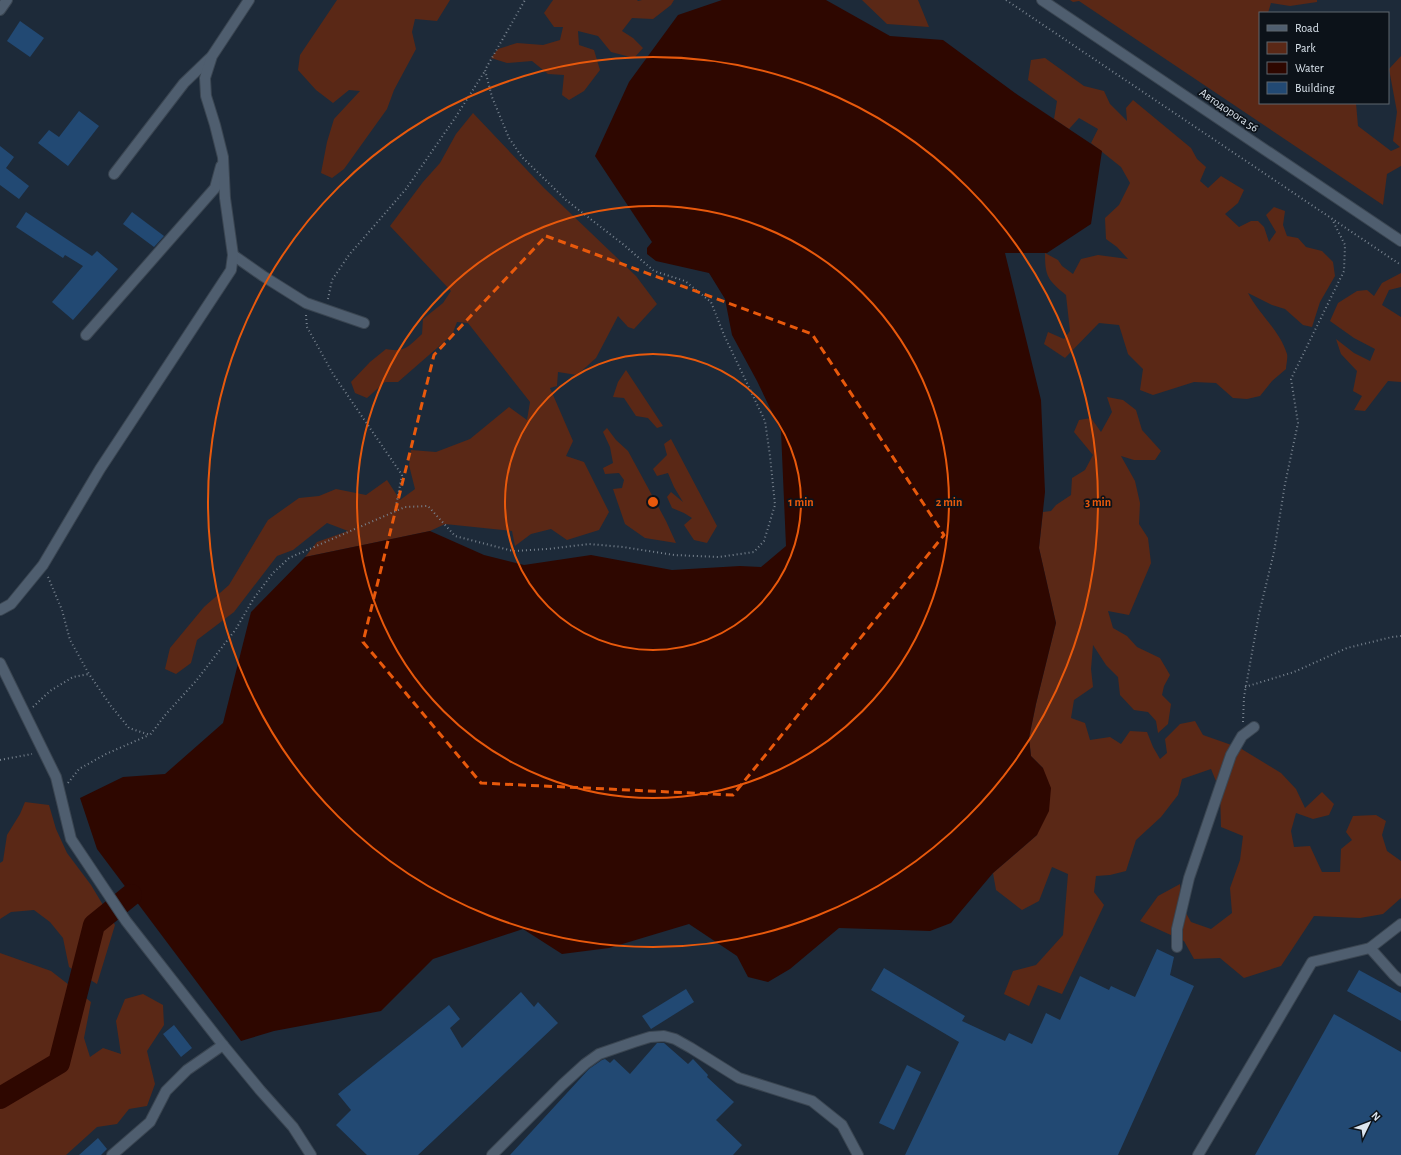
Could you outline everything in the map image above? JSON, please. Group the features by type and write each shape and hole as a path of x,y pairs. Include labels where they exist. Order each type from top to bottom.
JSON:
{"street":[{"path":"0,10 7,0"},
{"path":"114,174 184,83 212,56 249,0"},
{"name":"Автодорога 56","path":"1042,0 1401,242"},
{"path":"0,610 11,604 43,565 100,469 231,270 233,255 225,198 223,157 206,96 205,78 212,56"},
{"path":"86,335 215,188 223,157"},
{"path":"233,255 306,303 364,323"},
{"path":"0,663 56,777 71,839 126,921 223,1046 293,1127 311,1155"},
{"path":"1177,947 1177,929 1189,878 1231,755 1243,735 1254,727"},
{"path":"1198,1155 1312,962 1370,948 1401,924"},
{"path":"1370,948 1401,981"},
{"path":"492,1155 562,1085 585,1064 599,1054 650,1037 664,1036 675,1039 692,1048 739,1078 812,1101 842,1125 858,1155"},
{"path":"112,1155 150,1122 166,1091 187,1070 223,1046"}],"path":[{"path":"326,310 332,280 349,255 406,190 485,71 525,0"},
{"path":"1006,0 1401,265"},
{"path":"60,793 79,768 106,754 150,735 166,714 196,681 236,629 254,598 273,573 289,558 405,507 428,506 455,536 513,551 548,549 589,544 623,547 674,555 719,557 754,552 764,541 774,505 770,456 765,421 743,376 711,302 685,281 654,271 624,245 566,200 522,157 509,138 492,98 485,71"},
{"path":"1243,735 1245,688 1259,614 1274,552 1285,484 1298,423 1291,379 1344,271 1345,245 1332,218"},
{"path":"306,303 307,327 316,344 334,374 402,475 395,511"},
{"path":"43,565 62,610 70,640 89,674 111,706 129,728 150,735"},
{"path":"1245,688 1294,672 1348,648 1401,636"},
{"path":"25,714 50,691 73,677 89,674"},
{"path":"0,760 44,752"}],"highlighted area":[{"path":"546,236 812,334 944,535 733,795 481,783 363,642 434,355"}],"green space":[{"path":"337,0 450,0 437,21 415,19 412,32 416,49 394,90 387,109 344,169 332,178 321,173 327,142 334,119 360,91 349,90 333,103 316,90 298,70 300,55"},
{"path":"553,0 674,0 671,5 653,19 632,18 622,31 633,38 643,48 634,58 611,52 598,36 578,31 579,45 594,50 600,70 584,91 569,100 562,95 564,75 548,74 532,61 507,63 491,58 498,49 517,43 543,45 560,40 563,27 554,27 544,13"},
{"path":"862,0 918,0 929,27 887,24"},
{"path":"1070,0 1317,0 1317,2 1290,6 1271,3 1268,12 1259,12 1259,104 1356,104 1358,126 1391,151 1400,147 1393,141 1397,112 1389,69 1401,56 1401,166 1387,174 1383,205 1079,1 1073,2"},
{"path":"1045,58 1084,86 1104,91 1110,104 1127,121 1126,108 1133,100 1191,148 1197,159 1206,167 1200,181 1208,188 1221,176 1244,190 1238,203 1225,214 1239,227 1251,221 1258,221 1264,227 1269,242 1276,232 1266,215 1274,207 1285,211 1283,225 1287,236 1298,238 1306,247 1322,251 1333,262 1335,276 1320,302 1312,327 1303,325 1285,309 1272,305 1248,293 1280,338 1287,354 1286,369 1272,381 1260,396 1247,399 1233,398 1216,383 1194,382 1153,395 1140,390 1143,369 1128,354 1119,325 1099,323 1065,358 1044,344 1048,332 1064,339 1070,331 1066,295 1051,281 1047,273 1045,253 1058,260 1062,266 1073,274 1081,259 1098,255 1128,259 1117,247 1106,239 1105,218 1119,205 1130,183 1121,167 1091,143 1098,129 1079,118 1069,129 1054,119 1057,101 1028,80 1031,60"},
{"path":"473,113 544,188 636,276 657,304 634,329 628,327 618,316 596,358 577,375 558,372 557,386 550,388 573,441 566,456 584,462 609,512 599,530 567,540 551,529 531,534 515,546 512,531 445,524 430,531 305,557 317,542 348,531 327,523 293,550 277,556 234,612 197,640 191,663 176,674 165,669 170,648 204,607 229,585 268,520 299,498 319,496 336,489 366,495 387,480 400,500 415,489 409,465 411,450 436,452 470,439 509,407 527,420 530,402 468,323 457,322 452,335 398,382 385,382 367,398 355,393 351,382 370,362 386,349 398,350 406,348 414,342 422,334 423,319 443,303 451,291 390,226 423,182 440,163 456,134"},
{"path":"1401,273 1401,287 1389,290 1382,305 1401,317 1401,382 1388,381 1365,411 1354,410 1362,396 1353,391 1357,371 1341,354 1336,339 1354,353 1370,361 1375,349 1354,338 1330,321 1338,303 1357,291 1367,290 1374,296 1382,283"},
{"path":"626,370 663,426 657,428 648,418 636,416 624,398 613,397 618,382"},
{"path":"1107,397 1123,400 1136,410 1142,430 1161,451 1155,460 1134,460 1121,456 1135,481 1140,503 1139,524 1148,538 1151,563 1129,615 1108,611 1113,628 1127,636 1137,647 1160,658 1170,675 1164,686 1162,695 1171,704 1168,724 1158,733 1156,721 1148,712 1134,710 1120,695 1118,677 1106,665 1093,645 1091,669 1093,687 1074,700 1071,718 1085,723 1090,740 1110,737 1121,744 1130,731 1147,732 1160,759 1167,753 1165,739 1180,724 1195,721 1203,735 1240,748 1281,773 1296,789 1305,808 1322,792 1334,804 1329,815 1313,819 1296,813 1291,831 1294,847 1310,846 1322,872 1340,872 1341,849 1352,840 1346,832 1353,816 1376,815 1386,821 1382,835 1387,851 1401,861 1401,898 1383,914 1360,918 1314,916 1281,966 1244,978 1220,958 1194,959 1184,941 1140,921 1158,896 1180,884 1182,906 1191,922 1211,929 1232,913 1230,888 1240,860 1243,836 1221,827 1220,791 1211,769 1182,779 1178,795 1161,817 1136,840 1126,871 1110,875 1096,876 1094,892 1104,905 1062,994 1038,985 1029,1006 1004,994 1013,971 1036,965 1063,935 1068,874 1052,867 1039,901 1022,910 996,890 993,873 1037,835 1043,768 1031,756 1029,738 1056,623 1039,548 1043,512 1051,511 1056,505 1071,495 1072,478 1085,470 1093,455 1074,432 1079,420 1091,418 1101,432 1112,412"},
{"path":"607,428 616,440 628,451 666,521 676,543 645,538 625,524 613,489 622,488 624,480 619,473 605,474 603,468 613,463 610,447 603,432"},
{"path":"671,439 717,526 707,543 694,540 684,525 692,518 672,508 667,497 671,492 683,502 668,473 657,476 653,469 667,455 664,444"},
{"path":"25,802 49,805 56,829 67,853 91,885 115,925 97,984 69,967 63,938 50,922 34,910 11,912 0,919 0,863 3,861 7,835 20,814"},
{"path":"0,953 51,971 91,1002 84,1038 90,1057 103,1048 121,1054 116,1021 125,999 143,994 163,1005 164,1025 147,1051 155,1084 147,1106 129,1109 117,1124 97,1127 66,1155 0,1155"}],"water":[{"path":"722,0 826,0 890,36 943,40 1015,93 1102,151 1091,224 1047,253 1005,253 1041,400 1045,492 1039,548 1056,623 1029,738 1031,756 1043,768 1051,788 1049,811 1037,835 993,873 951,923 930,931 839,928 790,969 768,982 748,977 737,956 689,924 609,948 562,954 523,929 433,959 381,1011 274,1031 241,1041 97,849 80,798 123,777 165,774 223,723 251,612 305,557 430,531 484,555 524,565 591,555 672,570 740,566 761,567 786,546 781,431 757,381 732,335 725,299 709,273 656,261 647,254 647,248 652,242 595,156 629,82 678,15"}],"building":[{"path":"20,21 44,38 30,57 7,41"},
{"path":"79,111 99,126 68,166 38,143 49,130 59,137"},
{"path":"0,146 14,157 6,168 29,186 19,199 0,185"},
{"path":"26,212 92,256 97,251 118,269 73,320 52,302 83,266 65,255 63,258 16,227"},
{"path":"132,212 164,236 154,247 123,224"},
{"path":"1157,949 1174,957 1170,975 1194,986 1118,1155 905,1155 959,1042 871,990 884,968 965,1016 962,1021 1005,1041 1009,1033 1032,1044 1046,1013 1060,1020 1080,976 1109,990 1111,986 1135,997"},
{"path":"1359,970 1401,993 1401,1021 1347,991"},
{"path":"686,989 694,1002 651,1029 642,1016"},
{"path":"521,992 534,1007 538,1002 558,1023 418,1155 367,1155 336,1125 351,1110 338,1094 449,1005 460,1019 450,1028 462,1048"},
{"path":"1334,1014 1401,1052 1401,1155 1255,1155"},
{"path":"174,1025 192,1048 181,1057 163,1034"},
{"path":"657,1043 664,1043 688,1064 693,1059 708,1075 707,1077 734,1102 716,1120 742,1145 733,1155 510,1155 589,1069 602,1060 605,1059 610,1063 614,1059 630,1074"},
{"path":"907,1065 921,1072 894,1130 879,1123"},
{"path":"98,1138 107,1149 101,1155 79,1155"}],"waterway":[{"path":"0,1098 59,1063 94,925 131,895"}]}
